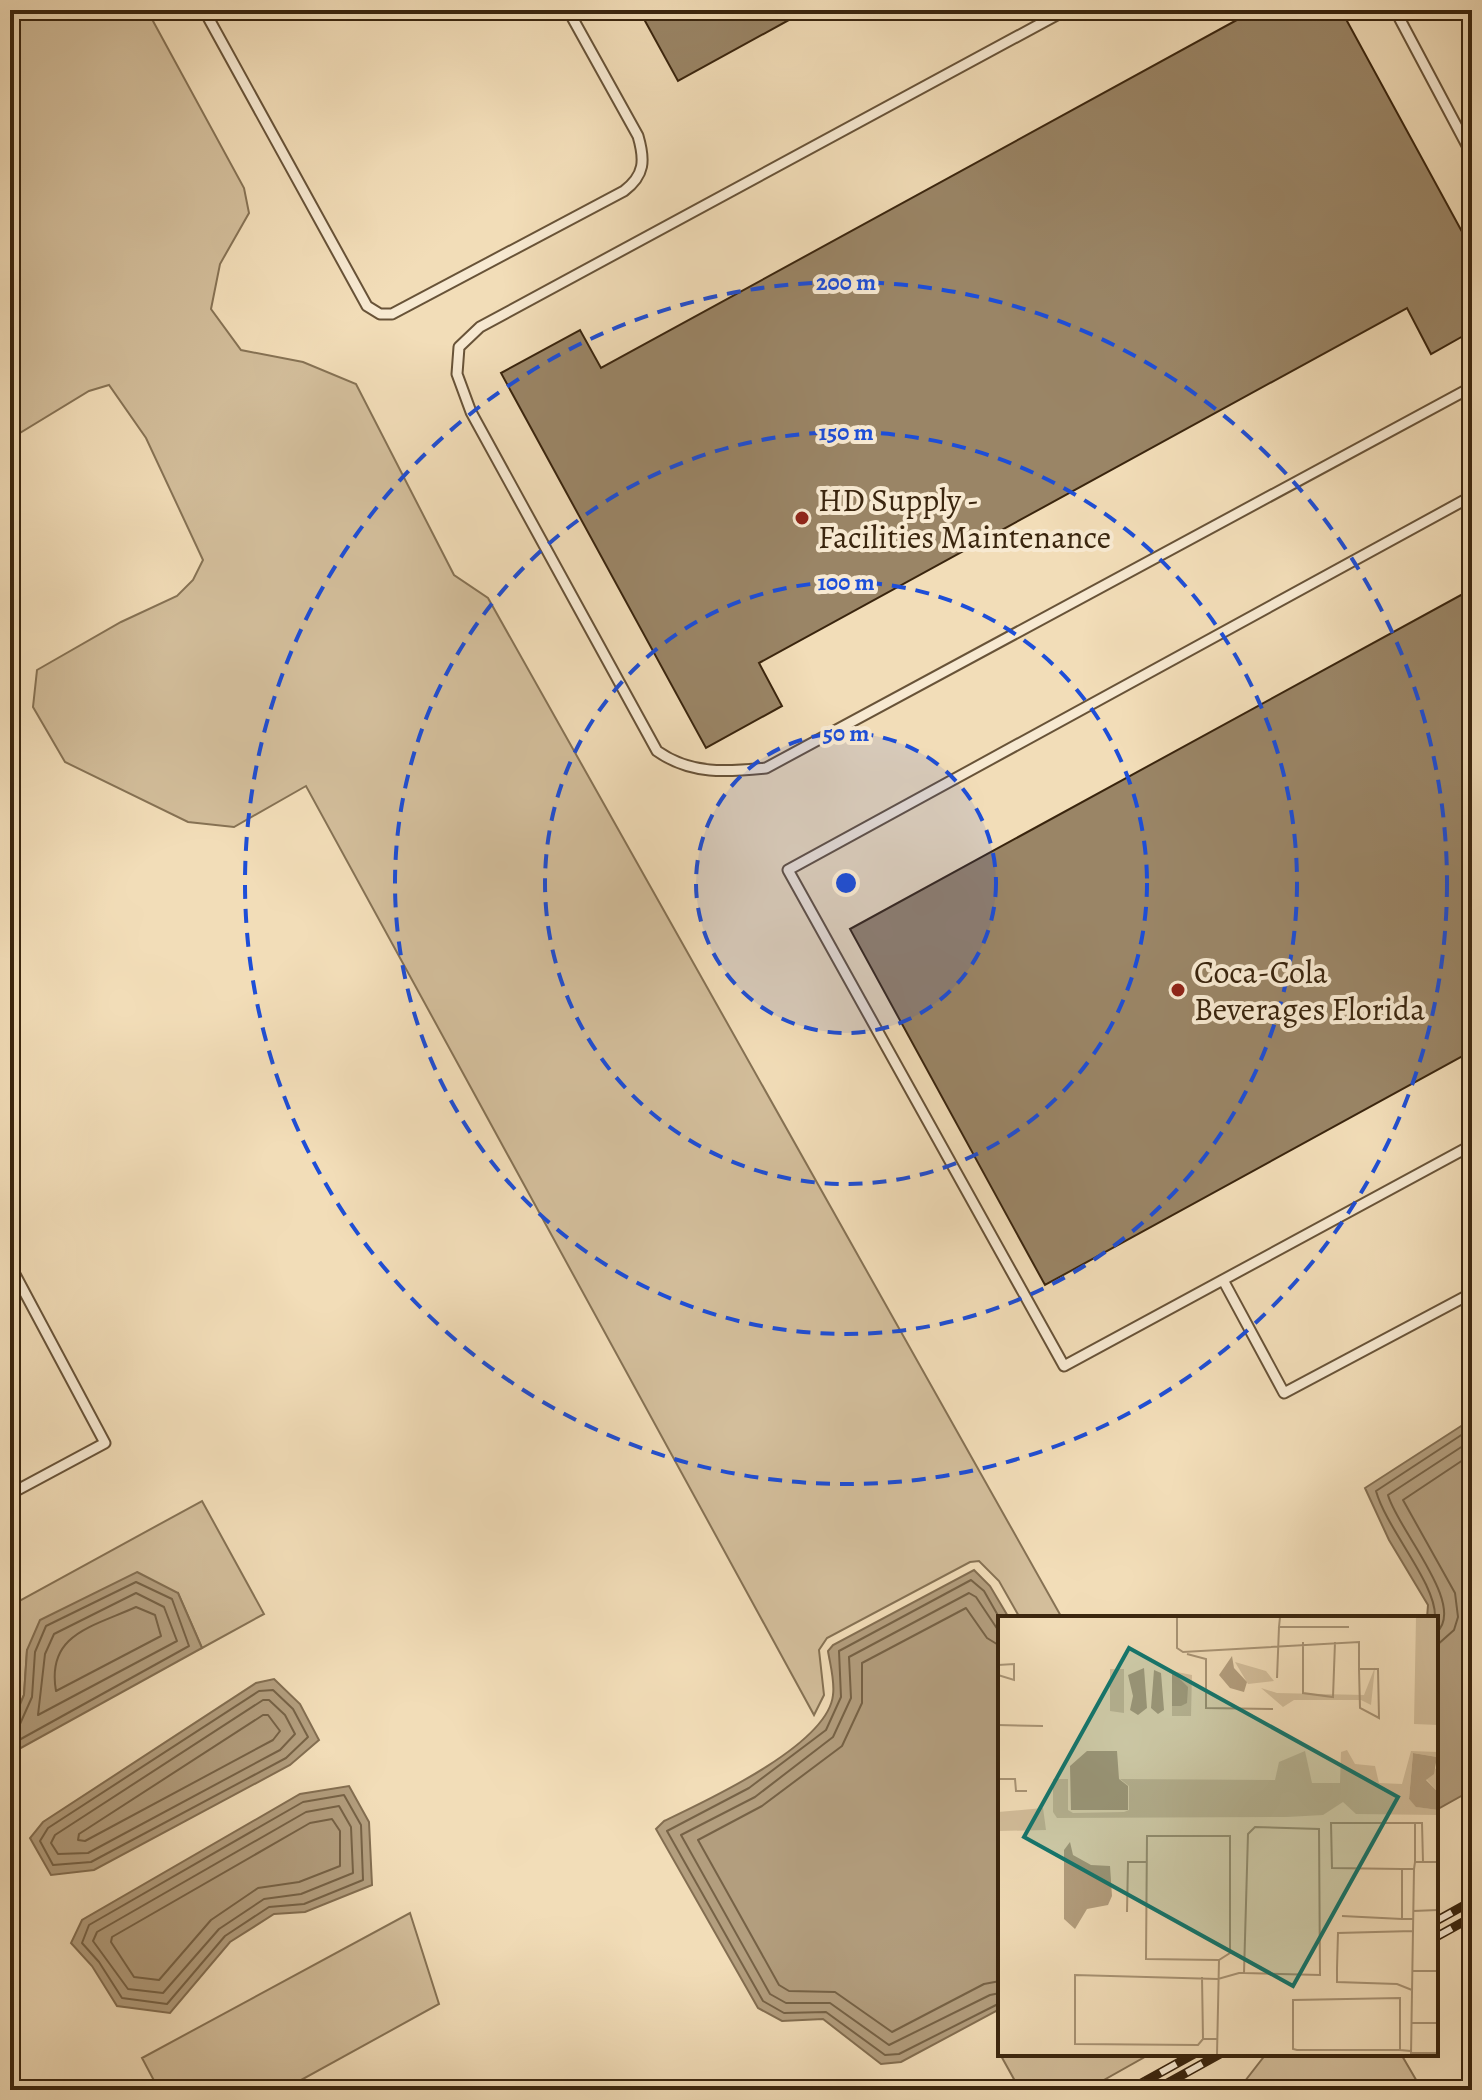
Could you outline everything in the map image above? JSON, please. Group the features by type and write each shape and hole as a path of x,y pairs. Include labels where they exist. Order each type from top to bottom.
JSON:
{"lane":[{"path":"204,10 367,306 380,314 392,314 638,180 645,158 638,136 568,10"},
{"path":"1066,10 480,327 459,347 457,374 471,412 657,751 688,768 719,772 766,768 1472,387"},
{"path":"1395,10 1472,155"},
{"path":"1472,496 788,870 1064,1366 1472,1145"},
{"path":"10,1265 105,1443 10,1494"},
{"path":"1223,1280 1284,1393 1472,1293"}],"shaded area":[{"path":"10,10 147,10 244,188 249,213 220,264 211,309 241,350 303,362 356,384 454,575 488,598 1061,1616 1019,1616 999,1581 979,1561 970,1562 827,1638 819,1650 824,1695 814,1715 306,786 234,827 188,822 65,762 33,707 37,670 121,622 177,596 193,580 203,560 146,438 109,385 89,391 10,439"},
{"path":"202,1501 264,1614 202,1648 178,1593 27,1650 24,1695 10,1728 10,1606"},
{"path":"410,1913 439,2004 283,2090 159,2090 142,2058"},
{"path":"1001,2056 1146,2056 1086,2090 1020,2090"},
{"path":"1264,2056 1402,2056 1422,2090 1250,2090 1245,2081"}],"water":[{"path":"1472,1419 1472,1790 1438,1809 1438,1616 1427,1616 1428,1605 1389,1540 1365,1488"},
{"path":"974,1570 990,1586 1008,1616 998,1616 998,2010 901,2062 881,2064 823,2019 782,2021 758,2008 656,1829 664,1821 735,1786 788,1752 810,1733 826,1714 833,1695 828,1651 833,1645"},
{"path":"137,1572 178,1593 202,1648 10,1754 10,1728 24,1695 27,1650 40,1620"},
{"path":"274,1679 300,1704 319,1740 290,1765 94,1870 51,1875 30,1838 43,1822 256,1683"},
{"path":"349,1786 369,1822 372,1885 305,1912 274,1914 230,1942 170,2013 117,2006 92,1966 71,1943 82,1920 300,1794"}],"building":[{"path":"639,10 807,10 678,81"},
{"name":"HD Supply - Facilities Maintenance","path":"1244,10 1341,10 1472,250 1472,331 1431,354 1407,308 759,663 782,706 706,748 501,373 580,330 601,368 1246,15"},
{"name":"Coca-Cola Beverages Florida","path":"1472,589 1472,1051 1045,1285 850,929"}],"railway":[{"path":"1438,1920 1472,1901"},
{"path":"1438,1936 1472,1917"},
{"path":"1129,2090 1190,2056"},
{"path":"1155,2090 1216,2056"}],"place":[{"name":"HD Supply - Facilities Maintenance","path":"802,518"},
{"name":"Coca-Cola Beverages Florida","path":"1178,990"}]}
